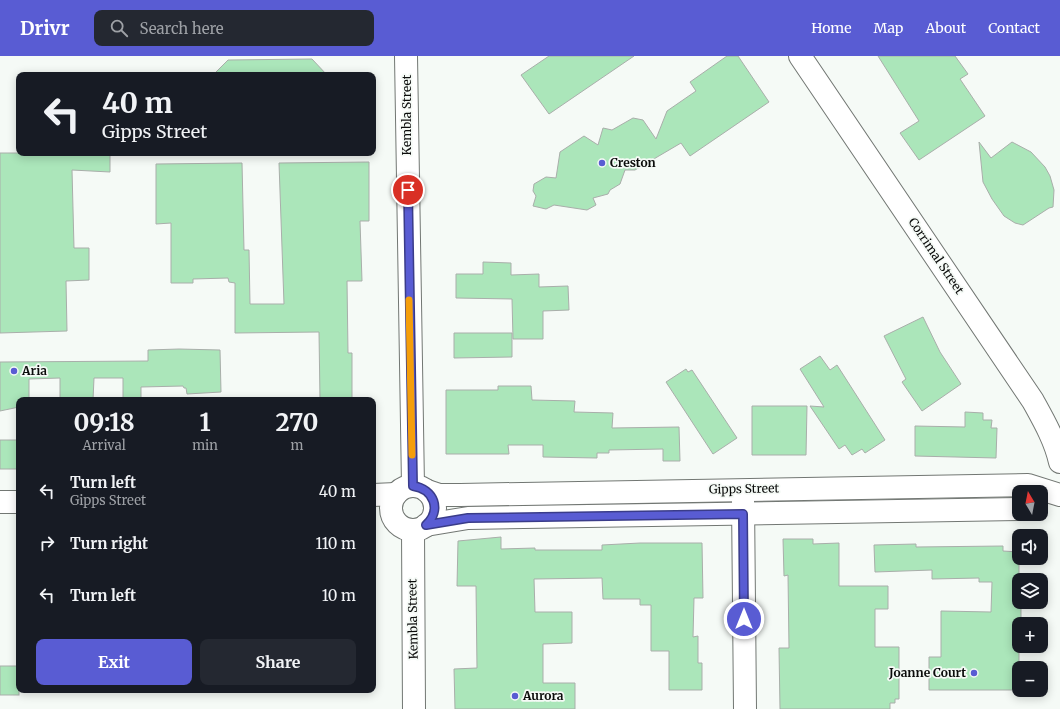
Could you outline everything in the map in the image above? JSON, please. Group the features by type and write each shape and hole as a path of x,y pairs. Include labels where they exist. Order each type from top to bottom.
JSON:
{"street":[{"name":"Kembla Street","path":"406,56 412,490"},
{"name":"Corrimal Street","path":"800,56 1033,401 1049,430 1060,462"},
{"name":"Gipps Street","path":"376,495 412,490 439,495 460,495 1028,485 1060,495"},
{"path":"743,489 745,709"},
{"path":"420,528 431,520 435,507 434,500 412,490 391,504 394,519 398,525 420,528 468,518 1012,509"},
{"path":"1048,504 1060,500"},
{"path":"0,502 16,502"},
{"name":"Kembla Street","path":"414,709 420,528"}],"building":[{"path":"549,56 634,56 549,114 521,75"},
{"path":"727,56 738,56 769,102 690,156 681,143 635,170 625,170 620,184 610,190 608,194 593,198 596,205 587,210 554,205 546,209 533,206 536,196 533,191 534,184 546,177 556,178 560,152 584,136 598,145 603,128 612,130 633,118 643,120 656,139 667,111 696,91 690,82"},
{"path":"878,56 955,56 968,74 960,79 985,116 919,160 900,133 919,121"},
{"path":"312,59 324,72 216,72 228,60"},
{"path":"979,142 991,158 1012,142 1031,152 1045,167 1050,176 1054,190 1053,207 1049,208 1023,225 1015,223 1004,216 992,199 983,182"},
{"path":"0,153 16,153 16,156 110,156 110,172 72,170 74,248 89,248 89,280 66,281 67,331 0,333"},
{"path":"369,162 369,221 360,221 362,281 347,281 348,353 352,353 352,397 320,397 319,332 235,333 235,283 229,282 228,278 193,279 193,283 171,283 171,223 156,224 156,164 242,163 244,250 249,250 250,304 284,304 279,163"},
{"path":"483,262 511,263 511,275 539,274 539,287 568,286 569,310 543,311 543,339 513,339 512,299 456,298 456,274 483,274"},
{"path":"923,317 940,352 961,384 922,411 902,382 906,379 884,336"},
{"path":"454,333 512,333 512,357 454,358"},
{"path":"148,350 220,350 221,392 187,394 186,388 183,386 141,387 141,397 123,397 123,378 94,378 93,397 60,397 60,378 29,379 29,397 16,397 16,408 0,411 0,362 148,361"},
{"path":"820,356 830,370 837,365 885,440 865,453 862,449 852,455 845,445 839,449 810,406 824,407 800,369"},
{"path":"686,369 688,372 692,370 737,438 713,454 666,382"},
{"path":"498,386 531,386 532,400 575,401 574,412 613,413 612,428 679,427 680,461 663,461 663,449 609,450 609,453 597,453 597,458 543,457 543,445 508,445 509,454 446,454 446,390 498,390"},
{"path":"752,406 807,406 806,455 752,455"},
{"path":"965,412 983,413 983,420 992,420 991,428 997,428 996,458 915,456 915,426 965,427"},
{"path":"0,440 16,440 16,469 0,469"},
{"path":"501,537 501,549 535,548 535,550 602,550 602,545 640,543 702,543 703,598 694,598 693,637 698,636 698,663 702,663 702,690 669,690 669,651 651,651 651,605 640,605 640,599 603,599 602,578 534,579 535,612 572,612 572,643 543,644 543,683 575,683 575,709 455,709 454,669 477,668 476,586 457,586 458,541"},
{"path":"783,539 813,539 813,544 839,543 839,586 888,586 888,609 875,609 875,647 899,647 899,699 895,699 895,703 890,703 890,709 780,709 779,648 789,648 788,575 784,576"},
{"path":"916,544 916,547 1003,546 1003,551 1012,552 1012,565 1019,565 1019,573 1012,573 1012,609 1021,609 1021,617 1012,617 1012,653 1019,653 1019,661 1012,661 1012,690 929,690 929,657 941,657 941,611 991,612 992,582 979,582 979,578 932,579 932,570 875,572 874,545"},
{"path":"0,666 16,666 16,693 19,693 19,695 0,695"}],"slow traffic":[{"path":"409,300 412,455"}],"place":[{"name":"Creston","path":"602,163"},
{"name":"Aria","path":"14,371"},
{"name":"Joanne Court","path":"974,673"},
{"name":"Aurora","path":"515,696"}],"route":[{"path":"408,190 413,486 426,490 434,500 434,514 426,525 468,518 743,514 744,619"}]}
